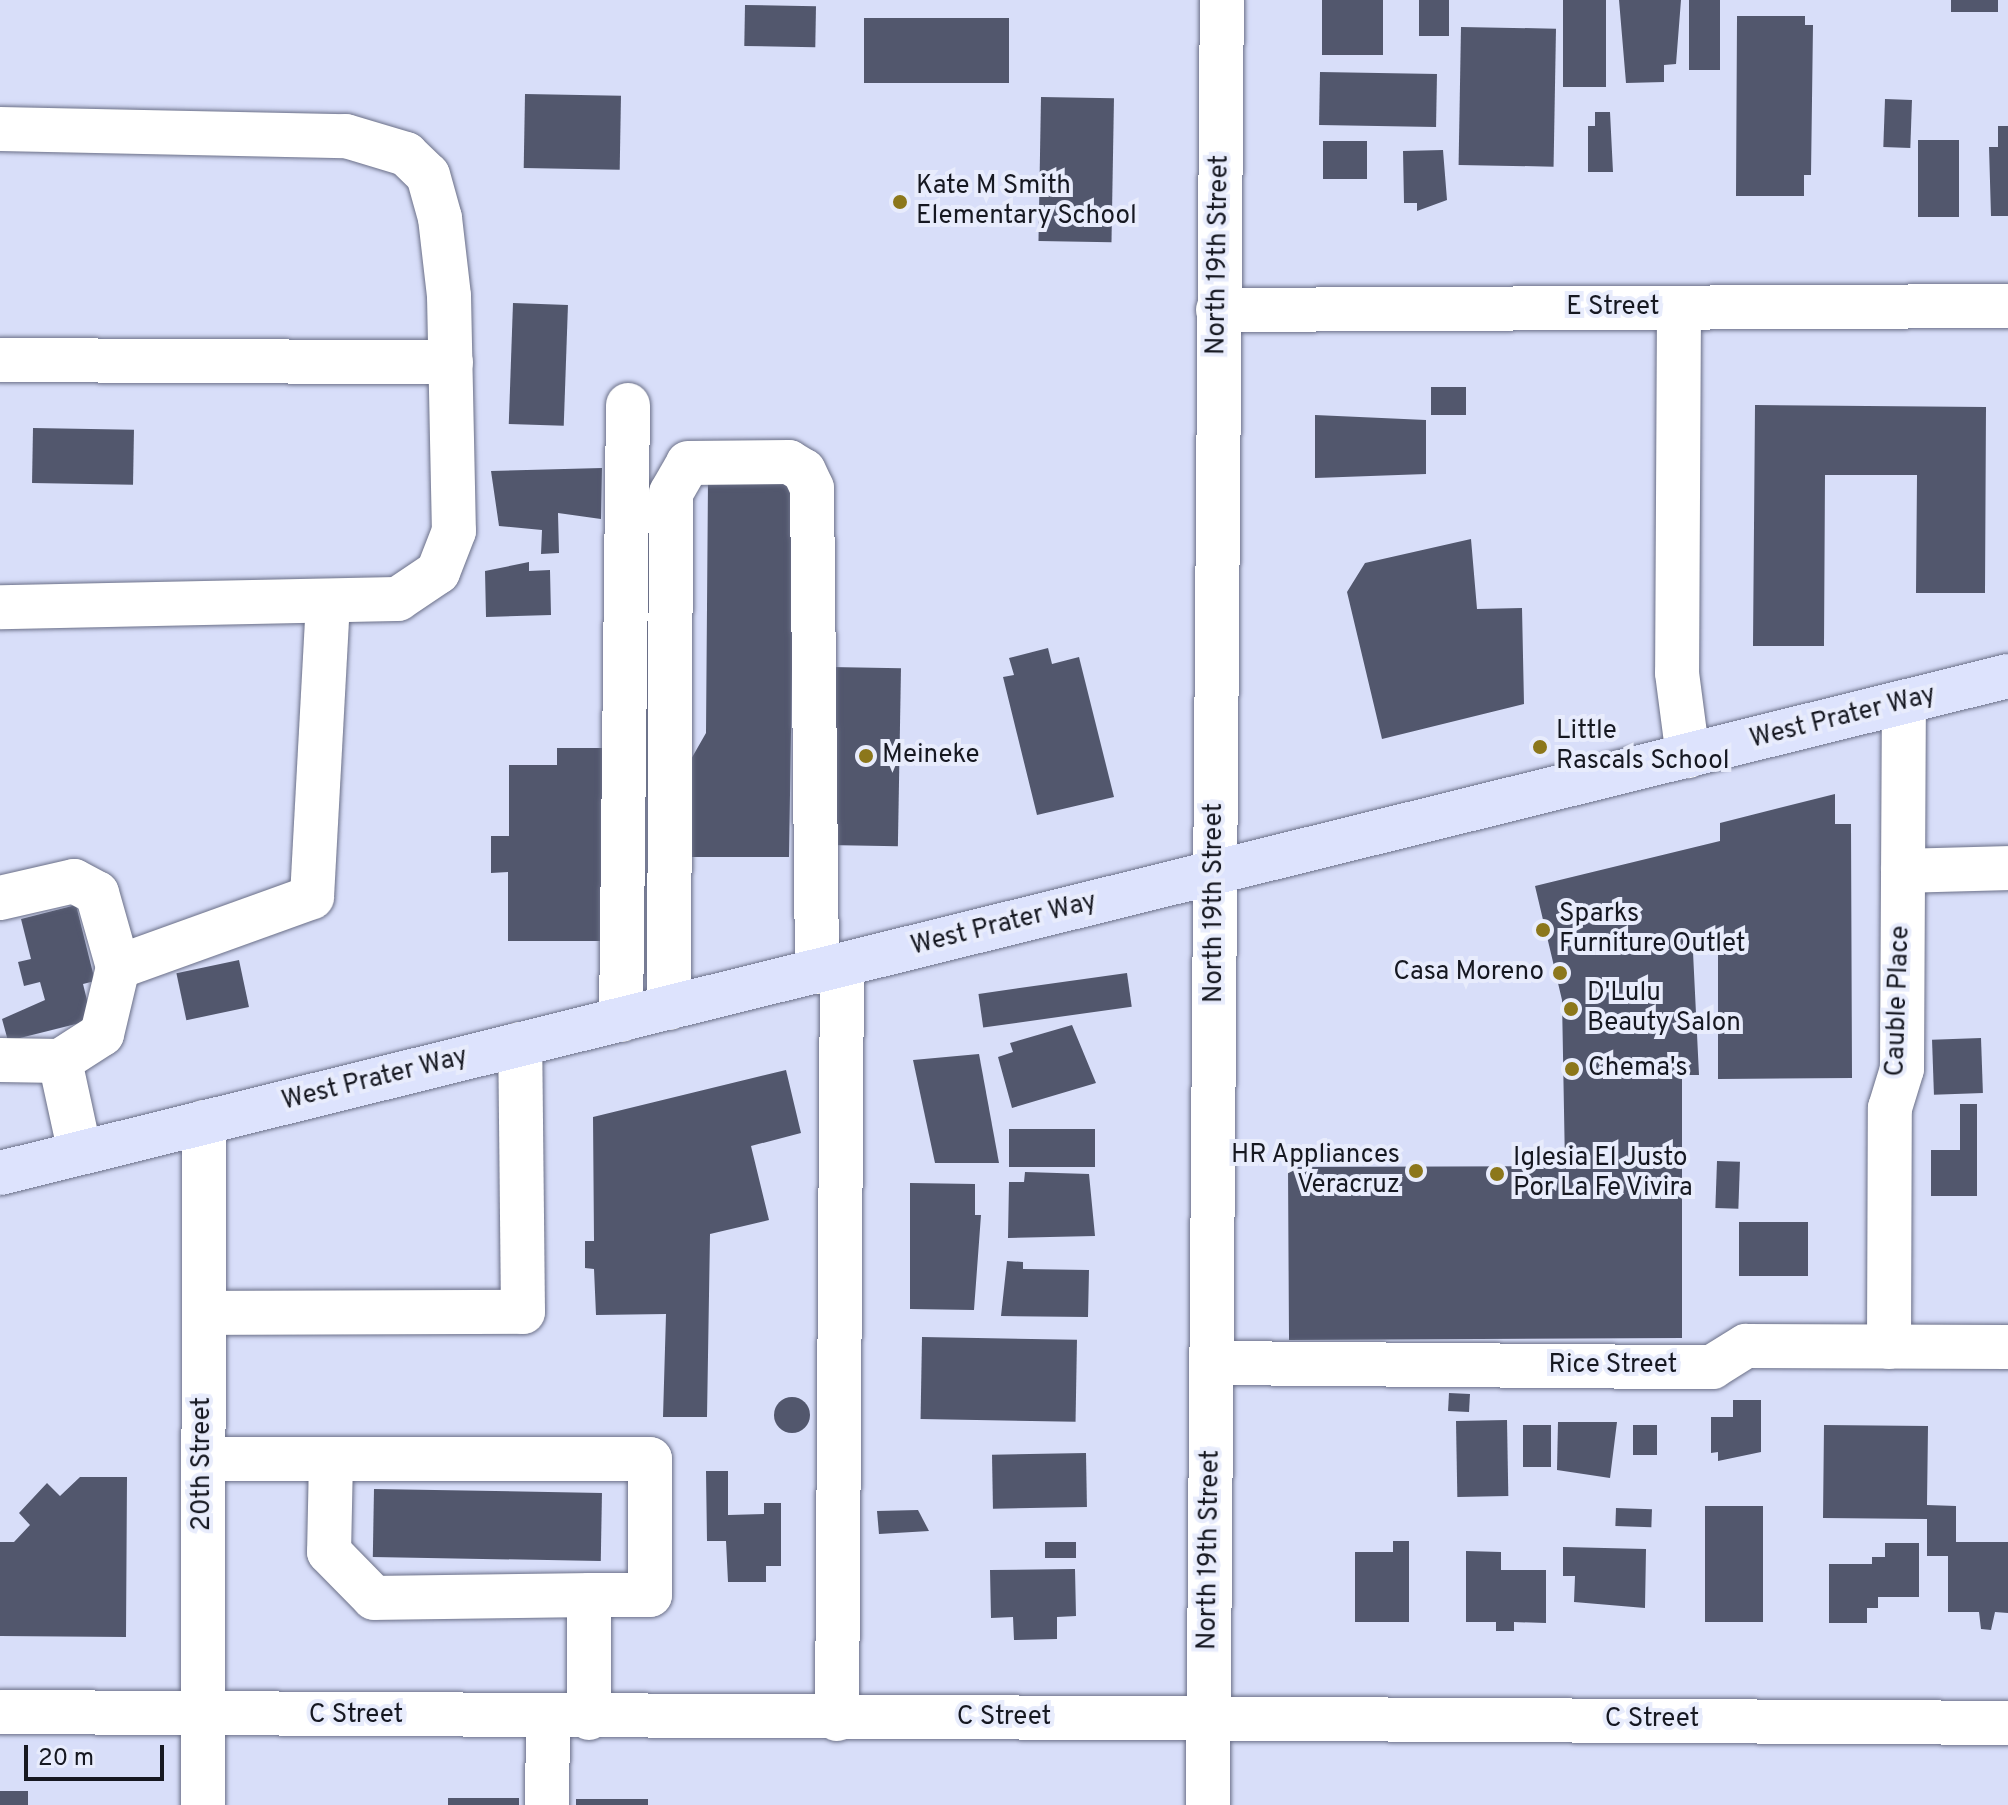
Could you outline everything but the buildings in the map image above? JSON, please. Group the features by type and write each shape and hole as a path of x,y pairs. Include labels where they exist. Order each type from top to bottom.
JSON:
{"main road":[{"name":"West Prater Way","path":"0,1173 2008,676"}],"street":[{"name":"North 19th Street","path":"1208,1805 1222,0"},
{"path":"0,129 346,136 406,154 428,175 440,218 451,362 454,531 438,572 398,599 328,605 0,607"},
{"name":"E Street","path":"1218,310 2008,306"},
{"path":"1679,308 1677,673 1688,756"},
{"path":"0,360 451,362"},
{"path":"621,1020 628,405"},
{"path":"669,1008 671,493 688,463 789,462 804,471 812,488 830,969 837,1719"},
{"path":"118,967 312,897 328,605"},
{"name":"Cauble Place","path":"1889,1347 1890,1108 1902,1069 1904,702"},
{"path":"1903,871 2008,868"},
{"path":"0,898 74,881 97,893 118,967 102,1034 60,1061 0,1060"},
{"path":"204,1313 523,1312 520,1044"},
{"path":"60,1061 80,1153"},
{"name":"20th Street","path":"203,1805 204,1122"},
{"name":"Rice Street","path":"1213,1363 1712,1367 1746,1346 2008,1347"},
{"path":"203,1459 331,1459 650,1459 650,1595 374,1598 329,1552 331,1459"},
{"path":"547,1805 569,1717 589,1595"},
{"name":"C Street","path":"0,1712 837,1719 2008,1723"}],"place":[{"name":"Kate M Smith Elementary School","path":"900,202"},
{"name":"Little Rascals School","path":"1540,747"},
{"name":"Meineke","path":"866,756"},
{"name":"Sparks Furniture Outlet","path":"1543,930"},
{"name":"Casa Moreno","path":"1560,973"},
{"name":"D'Lulu Beauty Salon","path":"1571,1009"},
{"name":"Chema's","path":"1572,1069"},
{"name":"HR Appliances Veracruz","path":"1416,1171"},
{"name":"Iglesia El Justo Por La Fe Vivira","path":"1497,1174"}]}
